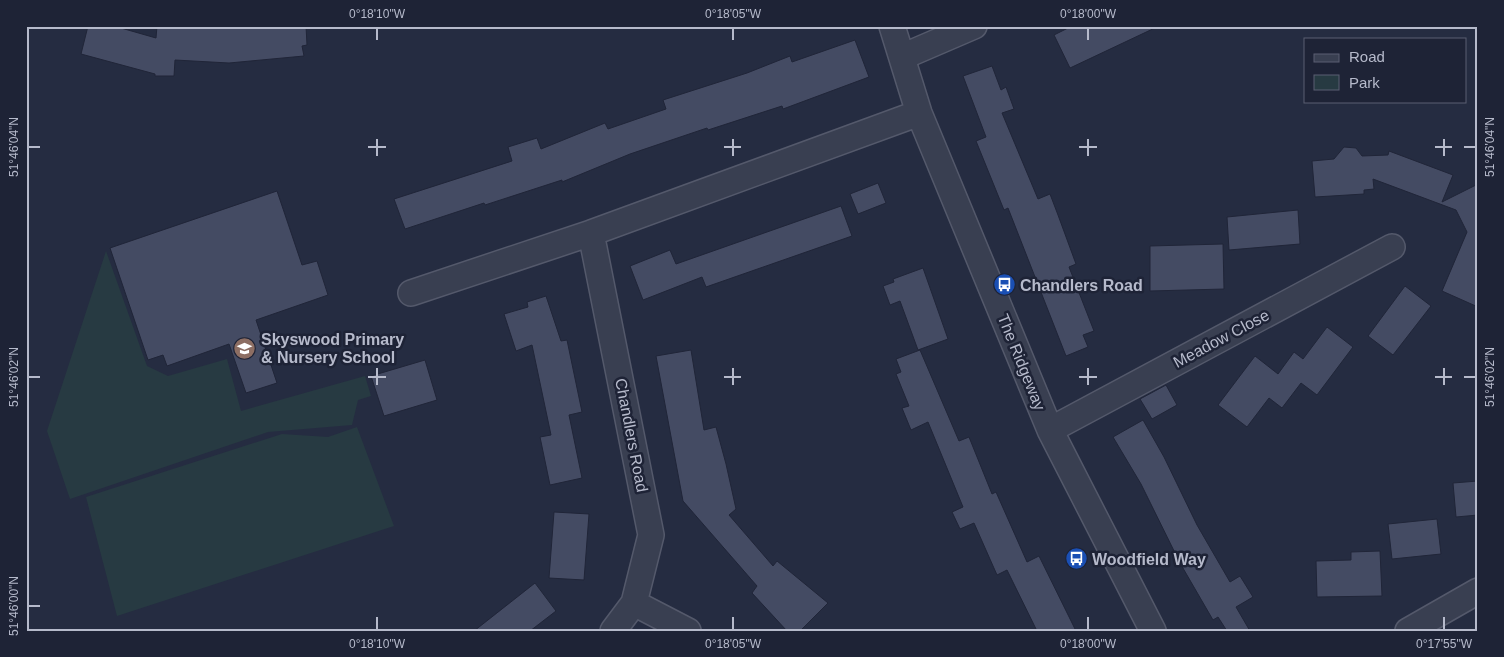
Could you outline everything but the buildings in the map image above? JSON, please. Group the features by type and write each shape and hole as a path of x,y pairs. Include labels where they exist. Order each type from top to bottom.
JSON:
{"street":[{"name":"The Ridgeway","path":"892,26 920,113 1050,430 1154,631"},
{"path":"902,58 974,26"},
{"path":"411,293 591,233 920,113"},
{"name":"Chandlers Road","path":"591,233 651,535 634,603 613,631"},
{"name":"Meadow Close","path":"1050,430 1392,247"},
{"path":"1408,631 1478,591"},
{"path":"634,603 688,631"}],"green space":[{"path":"106,251 147,366 168,376 227,359 241,411 365,376 371,396 358,400 352,425 268,432 70,499 47,431"},
{"path":"357,427 394,526 117,616 86,497 282,434 328,437"}],"place":[{"name":"Chandlers Road","path":"1004,285"},
{"name":"Skyswood Primary & Nursery School","path":"245,348"},
{"name":"Woodfield Way","path":"1076,559"}]}
